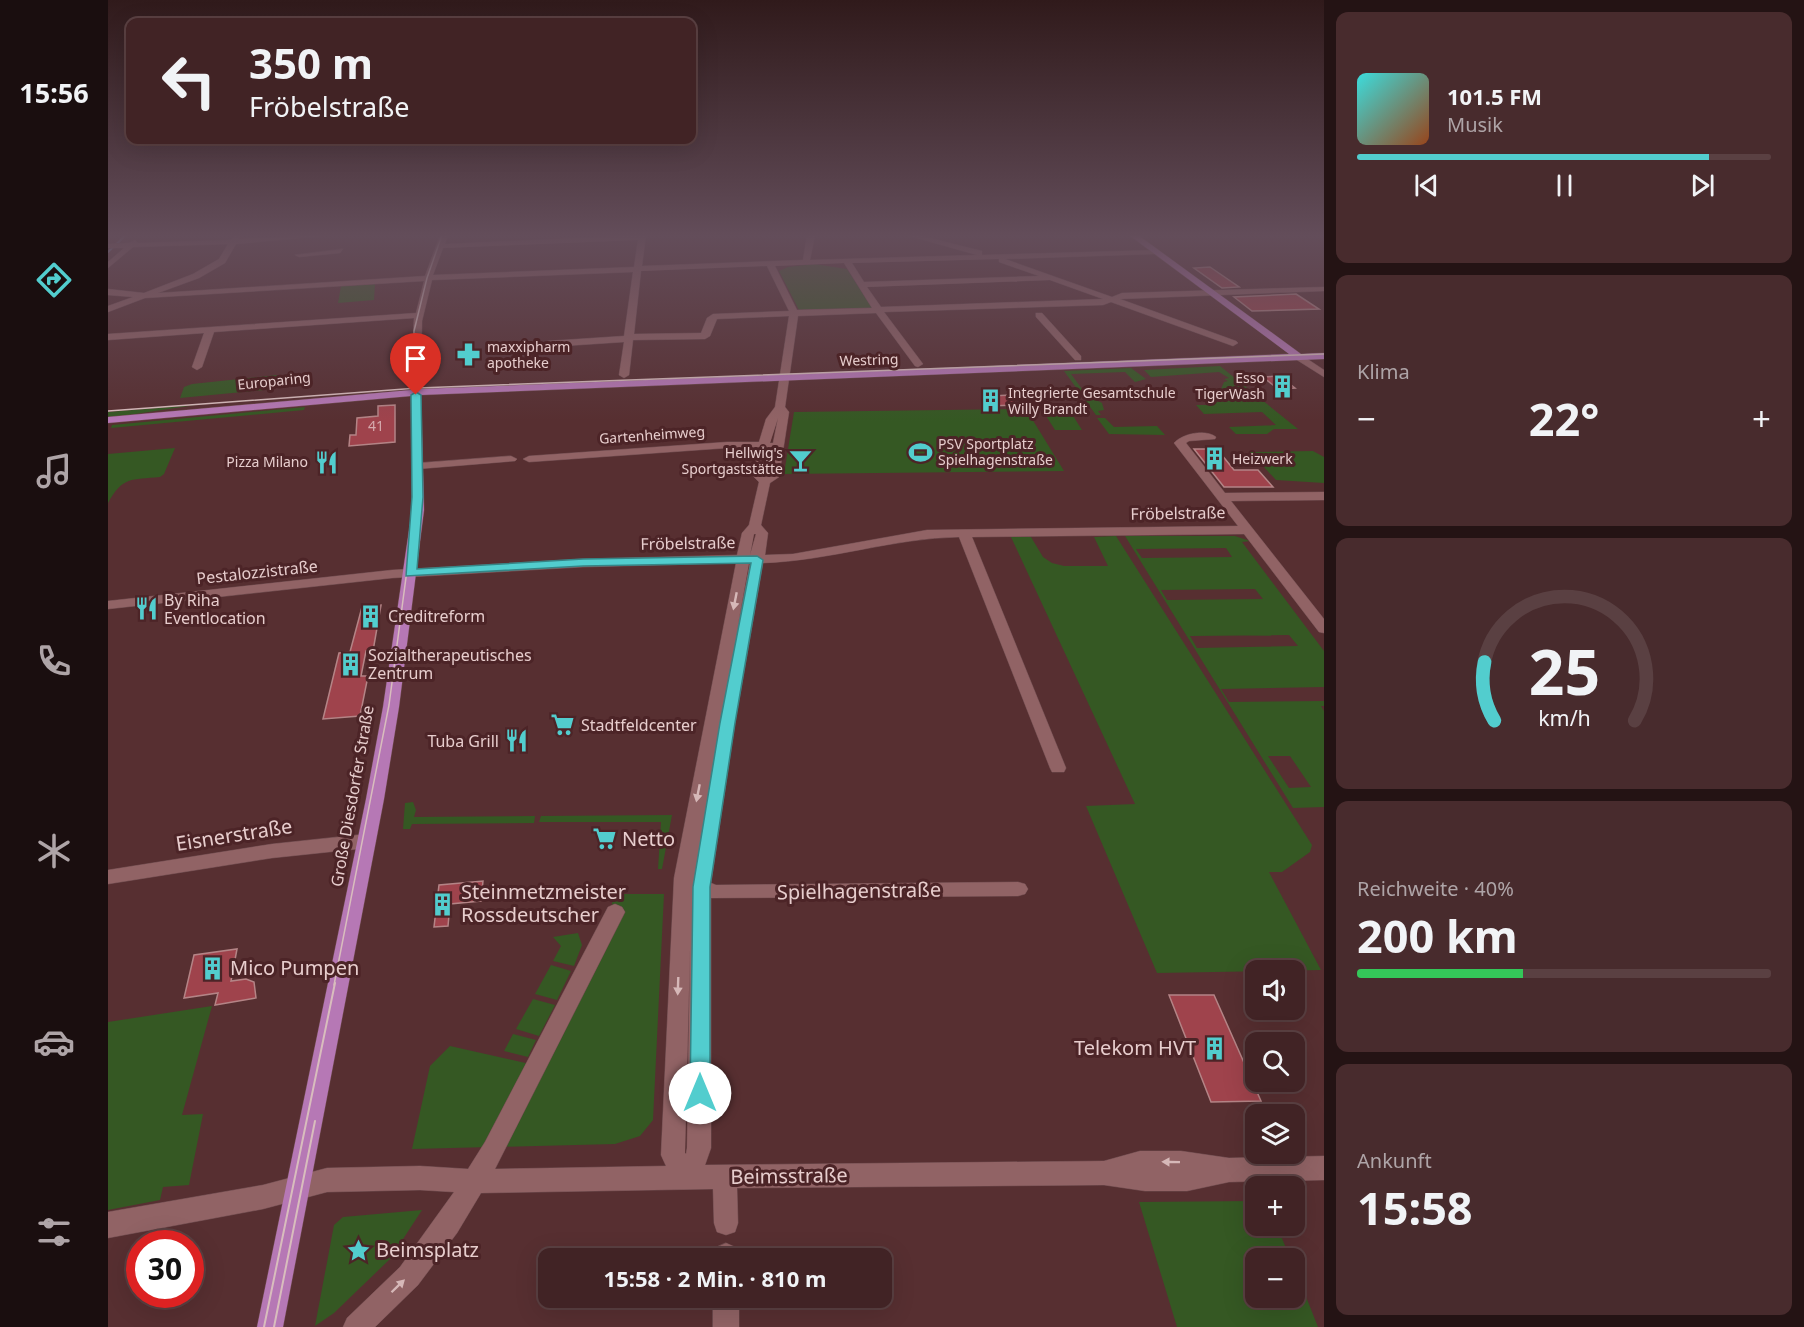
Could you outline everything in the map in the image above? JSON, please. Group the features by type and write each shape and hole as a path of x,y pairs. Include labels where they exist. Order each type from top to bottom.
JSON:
{"main road":[{"path":"1215,297 1300,358"},
{"name":"Westring","path":"416,388 624,375 785,373 918,364 1324,349"},
{"name":"Westring","path":"416,388 785,373 1324,356"},
{"name":"Europaring","path":"108,420 260,397 416,388"},
{"name":"Große Diesdorfer Straße","path":"270,1327 367,841 391,707 417,519 416,388"}],"street":[{"path":"108,309 140,297"},
{"name":"Große Diesdorfer Straße","path":"416,388 419,315 423,297"},
{"path":"624,375 634,297"},
{"path":"780,408 794,313 786,297"},
{"path":"870,297 918,364"},
{"path":"1105,297 1233,343"},
{"path":"548,344 629,338 703,336 706,335 711,318 714,316 1104,302 1119,297"},
{"path":"108,348 111,337 419,315"},
{"path":"1039,315 1078,358"},
{"path":"197,367 210,330"},
{"path":"1300,358 1324,374"},
{"path":"765,481 759,476 765,446 771,418 774,411 780,408"},
{"path":"765,481 773,477 784,412 780,408"},
{"name":"Fröbelstraße","path":"1211,437 1186,438 1180,443 1324,628"},
{"name":"Gartenheimweg","path":"529,459 727,445 778,446"},
{"path":"418,466 511,459"},
{"path":"686,1177 673,1155 683,878 750,560 762,533 755,526 765,481"},
{"name":"Fröbelstraße","path":"1221,497 1324,496"},
{"name":"Fröbelstraße","path":"410,573 583,563 750,560 812,555 904,537 964,533 1247,530"},
{"path":"964,533 1058,768"},
{"path":"686,1177 698,1155 699,1148 701,887 750,560"},
{"name":"Pestalozzistraße","path":"108,605 410,573"},
{"name":"Eisnerstraße","path":"108,877 272,851 367,841"},
{"name":"Spielhagenstraße","path":"683,878 714,892 1018,889"},
{"path":"356,1327 409,1276 432,1249 493,1150 615,912"},
{"name":"Beimsstraße","path":"473,1181 725,1176 1104,1173 1145,1179 1187,1179 1229,1170 1324,1168"},
{"path":"725,1176 726,1222"},
{"path":"108,1225 263,1197 339,1179 420,1178 473,1181"},
{"path":"726,1308 726,1327"}],"green space":[{"path":"339,297 374,297 374,300 338,303"},
{"path":"792,297 865,297 872,308 799,310"},
{"path":"1220,366 1298,429 1274,429 1267,434 1236,434 1229,427 1276,425 1262,412 1204,414 1196,405 1209,405 1207,402 1252,400 1249,396 1226,393 1221,389 1224,382 1228,381 1224,379 1229,378 1219,372 1151,377 1144,370"},
{"path":"1131,368 1146,379 1135,382 1125,372 1071,374 1085,393 1093,393 1096,396 1093,398 1102,403 1104,410 1098,411 1101,415 1096,415 1064,371"},
{"path":"277,375 274,389 180,398 184,387 192,384"},
{"path":"196,405 108,418 108,412"},
{"path":"305,407 304,410 111,428 112,425"},
{"name":"PSV Sportplatz Spielhagenstraße","path":"1026,409 1064,471 784,474 794,412"},
{"path":"1043,411 1070,411 1082,430 1055,430"},
{"path":"1097,418 1105,418 1114,427 1157,426 1165,435 1109,434"},
{"path":"175,448 164,474 160,477 135,479 123,484 108,503 108,454"},
{"path":"1313,451 1324,457 1324,483 1276,480 1250,452"},
{"path":"1116,536 1312,845 1310,852 1282,872 1269,872 1321,970 1305,970 1305,960 1245,960 1245,971 1157,973 1086,806 1135,804 1011,537 1031,537 1043,557 1052,563 1064,566 1108,566 1094,537"},
{"path":"1125,536 1235,536 1250,541 1242,542 1324,651 1324,687 1221,689 1229,702 1324,701 1324,706 1321,706 1324,711 1324,807 1293,808","holes":["1226,548 1232,557 1142,558 1136,549","1255,589 1263,599 1167,600 1161,590","1289,635 1298,646 1197,648 1190,636","1268,756 1290,756 1311,787 1289,788"]},
{"path":"413,802 416,810 414,817 535,816 534,823 412,824 410,829 403,829 405,803"},
{"path":"672,815 662,869 658,869 661,822 539,822 541,816"},
{"path":"613,894 664,894 653,1120 640,1136 615,1144 412,1149 430,1066 450,1046 543,1067 610,927"},
{"path":"578,933 582,945 574,966 553,961 561,946 553,937"},
{"path":"551,965 571,971 557,1000 535,994"},
{"path":"533,999 555,1005 539,1036 516,1029"},
{"path":"212,1006 182,1115 203,1114 189,1185 163,1187 160,1200 108,1210 108,1022"},
{"path":"513,1034 536,1040 528,1057 504,1051"},
{"path":"1245,1201 1245,1236 1281,1236 1286,1248 1245,1248 1245,1308 1305,1308 1305,1294 1318,1327 1177,1327 1139,1202"},
{"path":"422,1210 390,1259 334,1313 315,1326 334,1225 343,1217"}],"building":[{"path":"1234,297 1300,297 1319,309 1252,311"},
{"path":"1280,376 1295,388 1278,389 1263,377"},
{"path":"1011,395 1017,405 988,406 990,396"},
{"path":"395,405 395,442 349,446 350,435 356,435 357,418 378,416 378,406"},
{"name":"Heizwerk","path":"1194,449 1217,449 1234,470 1258,470 1273,487 1224,487"},
{"name":"Sozialtherapeutisches Zentrum","path":"381,605 373,651 366,651 361,676 368,676 360,716 323,719 339,653 350,652 362,607"},
{"name":"Steinmetzmeister Rossdeutscher","path":"483,881 481,901 450,904 448,926 434,927 439,885"},
{"name":"Mico Pumpen","path":"237,949 231,981 246,979 254,982 256,998 215,1005 218,993 184,998 194,955"},
{"name":"Telekom HVT","path":"1169,995 1214,995 1245,1065 1245,1092 1257,1092 1261,1101 1211,1102"}],"tram line":[{"path":"414,388 414,331 422,297"},
{"path":"414,388 1324,354"},
{"path":"108,411 414,388"},
{"path":"334,985 389,705 415,510 414,388"},
{"path":"264,1327 335,983"},
{"path":"274,1327 315,1121"}],"place":[{"name":"maxxipharm apotheke","path":"469,355"},
{"name":"Esso TigerWash","path":"1283,386"},
{"name":"Integrierte Gesamtschule Willy Brandt","path":"990,401"},
{"name":"PSV Sportplatz Spielhagenstraße","path":"920,452"},
{"name":"Heizwerk","path":"1214,459"},
{"name":"Hellwig's Sportgaststätte","path":"801,461"},
{"name":"Pizza Milano","path":"326,462"},
{"name":"By Riha Eventlocation","path":"146,609"},
{"name":"Creditreform","path":"370,616"},
{"name":"Sozialtherapeutisches Zentrum","path":"350,664"},
{"name":"Stadtfeldcenter","path":"563,725"},
{"name":"Tuba Grill","path":"517,741"},
{"name":"Netto","path":"604,839"},
{"name":"Steinmetzmeister Rossdeutscher","path":"443,904"},
{"name":"Mico Pumpen","path":"212,968"},
{"name":"Telekom HVT","path":"1214,1048"},
{"name":"Beimsplatz","path":"358,1250"}],"route":[{"path":"416,395 418,497 410,573 583,563 757,560 727,723 701,887 700,1093"}]}
